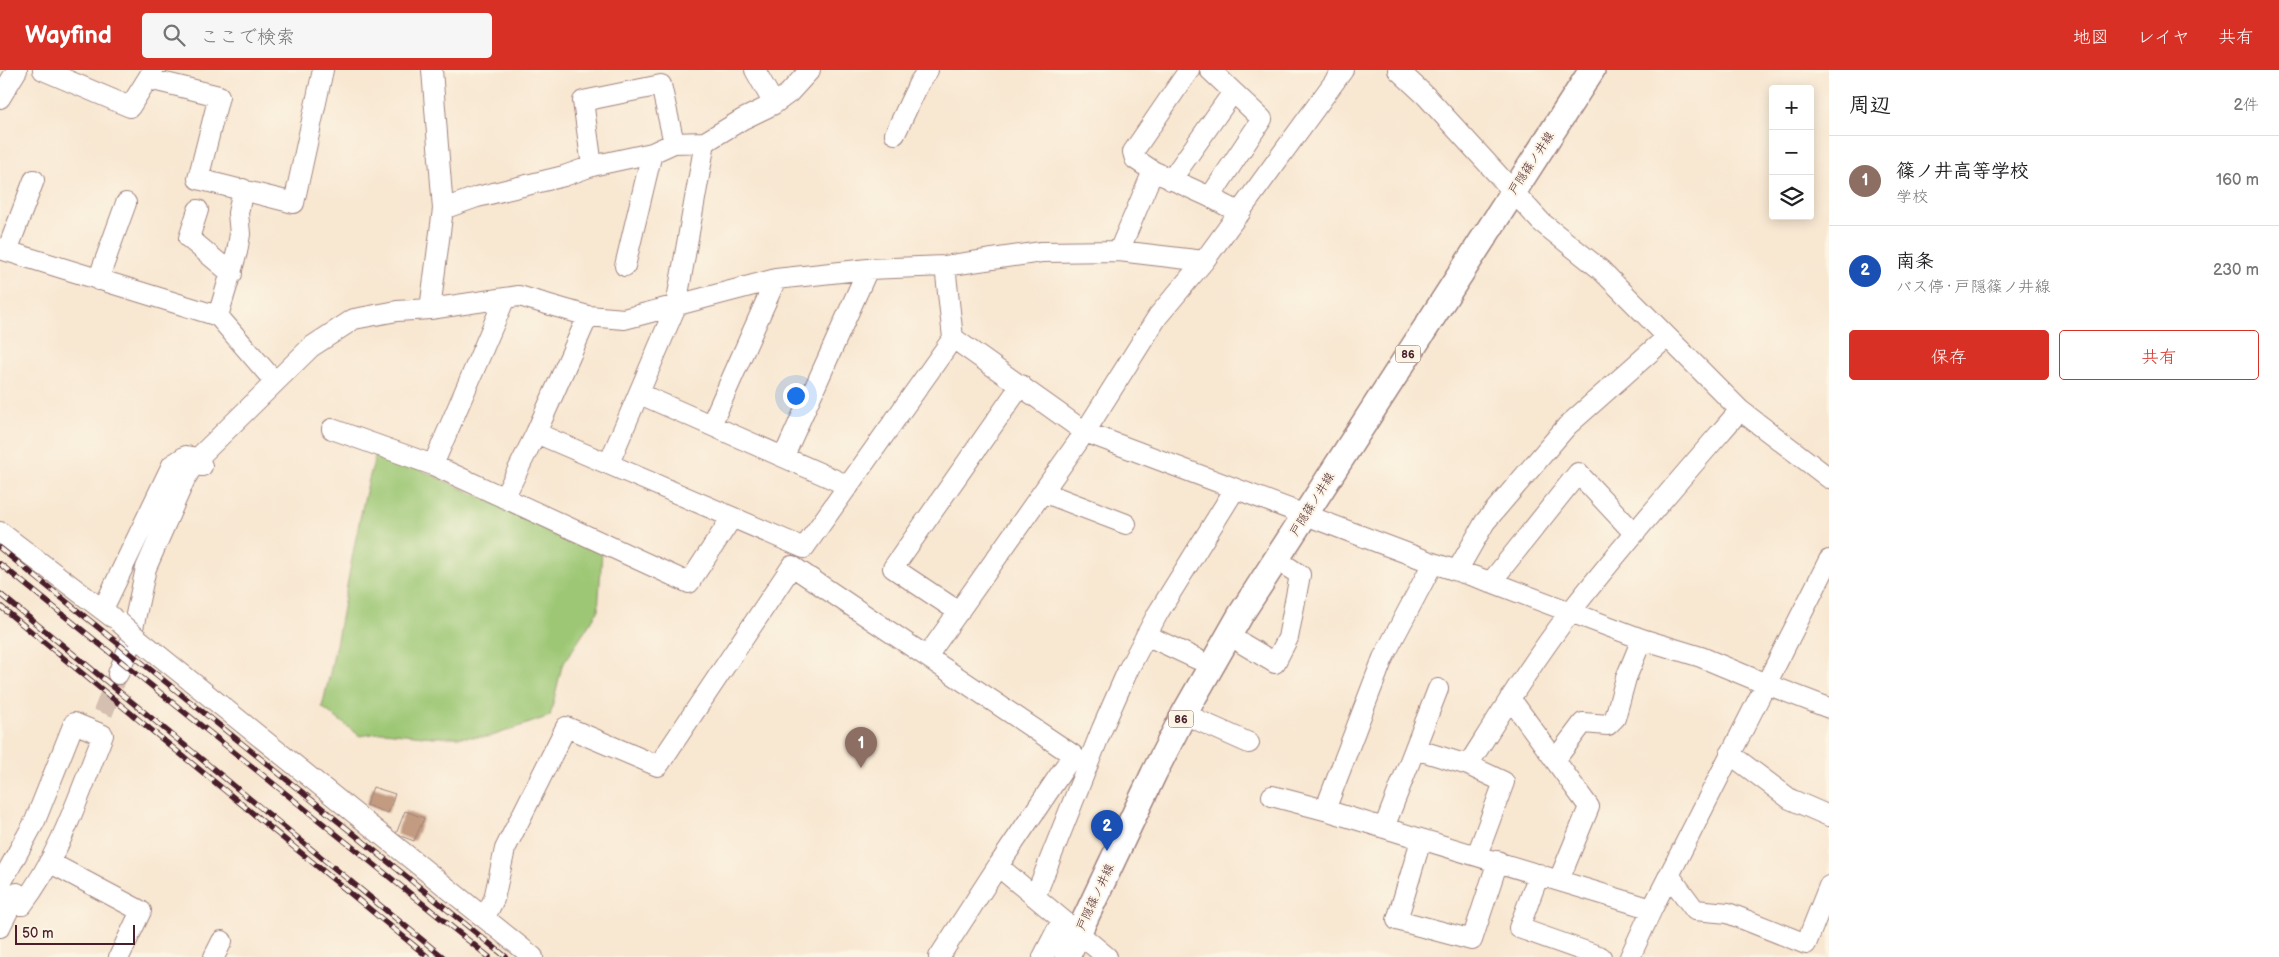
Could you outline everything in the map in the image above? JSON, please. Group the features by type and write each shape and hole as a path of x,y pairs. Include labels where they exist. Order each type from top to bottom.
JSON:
{"main road":[{"name":"戸隠篠ノ井線","path":"1067,957 1079,938 1121,839 1184,714 1241,614 1592,70"}],"street":[{"path":"0,98 17,70"},
{"path":"43,70 130,107 151,75 219,96 198,178 294,203 323,70"},
{"path":"430,309 443,210 432,70"},
{"path":"755,70 774,104"},
{"path":"443,210 477,196 564,176 592,166 652,153 674,144 705,142 743,119 774,104 789,93 810,70"},
{"path":"896,134 919,83 928,70"},
{"path":"1189,70 1133,152 1135,159 1153,172 1210,197 1240,213"},
{"path":"1210,70 1262,119 1210,197"},
{"path":"928,655 1085,432 1158,316 1204,262 1343,70"},
{"path":"1398,70 1427,97 1541,222 1600,269 1666,338 1740,410 1829,478"},
{"path":"592,166 582,101 661,85 674,144"},
{"path":"1171,180 1233,92"},
{"path":"609,464 676,306 705,142"},
{"path":"625,266 652,153"},
{"path":"1119,251 1153,172"},
{"path":"34,180 3,250 218,316 275,382"},
{"path":"218,316 232,274 240,234 238,213 243,189"},
{"path":"98,280 126,203"},
{"path":"198,210 189,238 232,274"},
{"path":"118,674 129,647 146,568 185,479 198,458 311,347 354,319 398,311 430,309 519,296 588,316 624,319 776,279 868,269 945,266 1041,252 1119,251 1204,262"},
{"path":"536,433 731,519 804,548 954,338 945,266"},
{"path":"784,456 868,269"},
{"path":"711,425 776,279"},
{"path":"433,465 505,298"},
{"path":"504,498 536,433 588,316"},
{"path":"954,338 1085,432 1433,563 1491,582 1642,639 1701,657 1829,708"},
{"path":"1458,571 1485,522 1567,426 1666,338"},
{"path":"959,612 893,568 1021,385"},
{"path":"640,394 849,486"},
{"path":"1468,764 1510,698 1570,612 1634,533 1740,410"},
{"path":"332,429 433,465 689,583 731,519"},
{"path":"104,609 172,465 186,456 198,458 202,464 200,480 153,580 138,638"},
{"path":"1491,582 1578,473 1634,533"},
{"path":"939,957 998,866 1081,758 1146,635 1235,489"},
{"path":"1043,492 1126,524"},
{"path":"0,532 104,609 533,957"},
{"path":"1242,644 1275,663 1288,638 1300,575 1276,559"},
{"path":"1630,957 1669,875 1829,560"},
{"path":"1324,810 1383,658 1433,563"},
{"path":"485,917 494,899 505,849 566,727 658,766 792,566 1081,758"},
{"path":"1146,635 1196,659"},
{"path":"1555,760 1583,723 1608,725 1615,718 1626,678 1642,639"},
{"path":"1384,828 1438,689"},
{"path":"1510,698 1589,807 1559,880"},
{"path":"1184,714 1249,743"},
{"path":"0,885 31,829 74,723 103,735 71,815 49,862 32,891 22,905 5,902"},
{"path":"0,928 5,902 54,828 92,741"},
{"path":"1414,749 1468,764 1504,782 1477,856"},
{"path":"1730,754 1790,799 1829,816"},
{"path":"1035,897 1081,758"},
{"path":"1272,796 1498,861 1652,909"},
{"path":"1421,840 1396,920 1472,940 1498,861"},
{"path":"49,862 140,911 119,957"},
{"path":"998,866 1079,938 1107,957"},
{"path":"1539,874 1519,928 1601,957"},
{"path":"1669,875 1695,910 1728,913 1806,944 1829,886"},
{"path":"1043,957 1079,938"}],"green space":[{"path":"377,450 602,552 598,611 562,666 550,716 489,737 434,737 384,732 360,736 322,707 330,675 354,546"}],"building":[{"path":"373,787 395,794 388,813 366,805"},
{"path":"405,811 424,818 414,841 396,834"}],"tunnel":[{"path":"92,741 118,674"}],"railway":[{"path":"0,548 506,957"},
{"path":"0,564 489,957"},
{"path":"0,594 443,957"},
{"path":"0,606 428,957"}],"place":[{"name":"篠ノ井高等学校","path":"861,768"},
{"name":"南条","path":"1107,851"}]}
